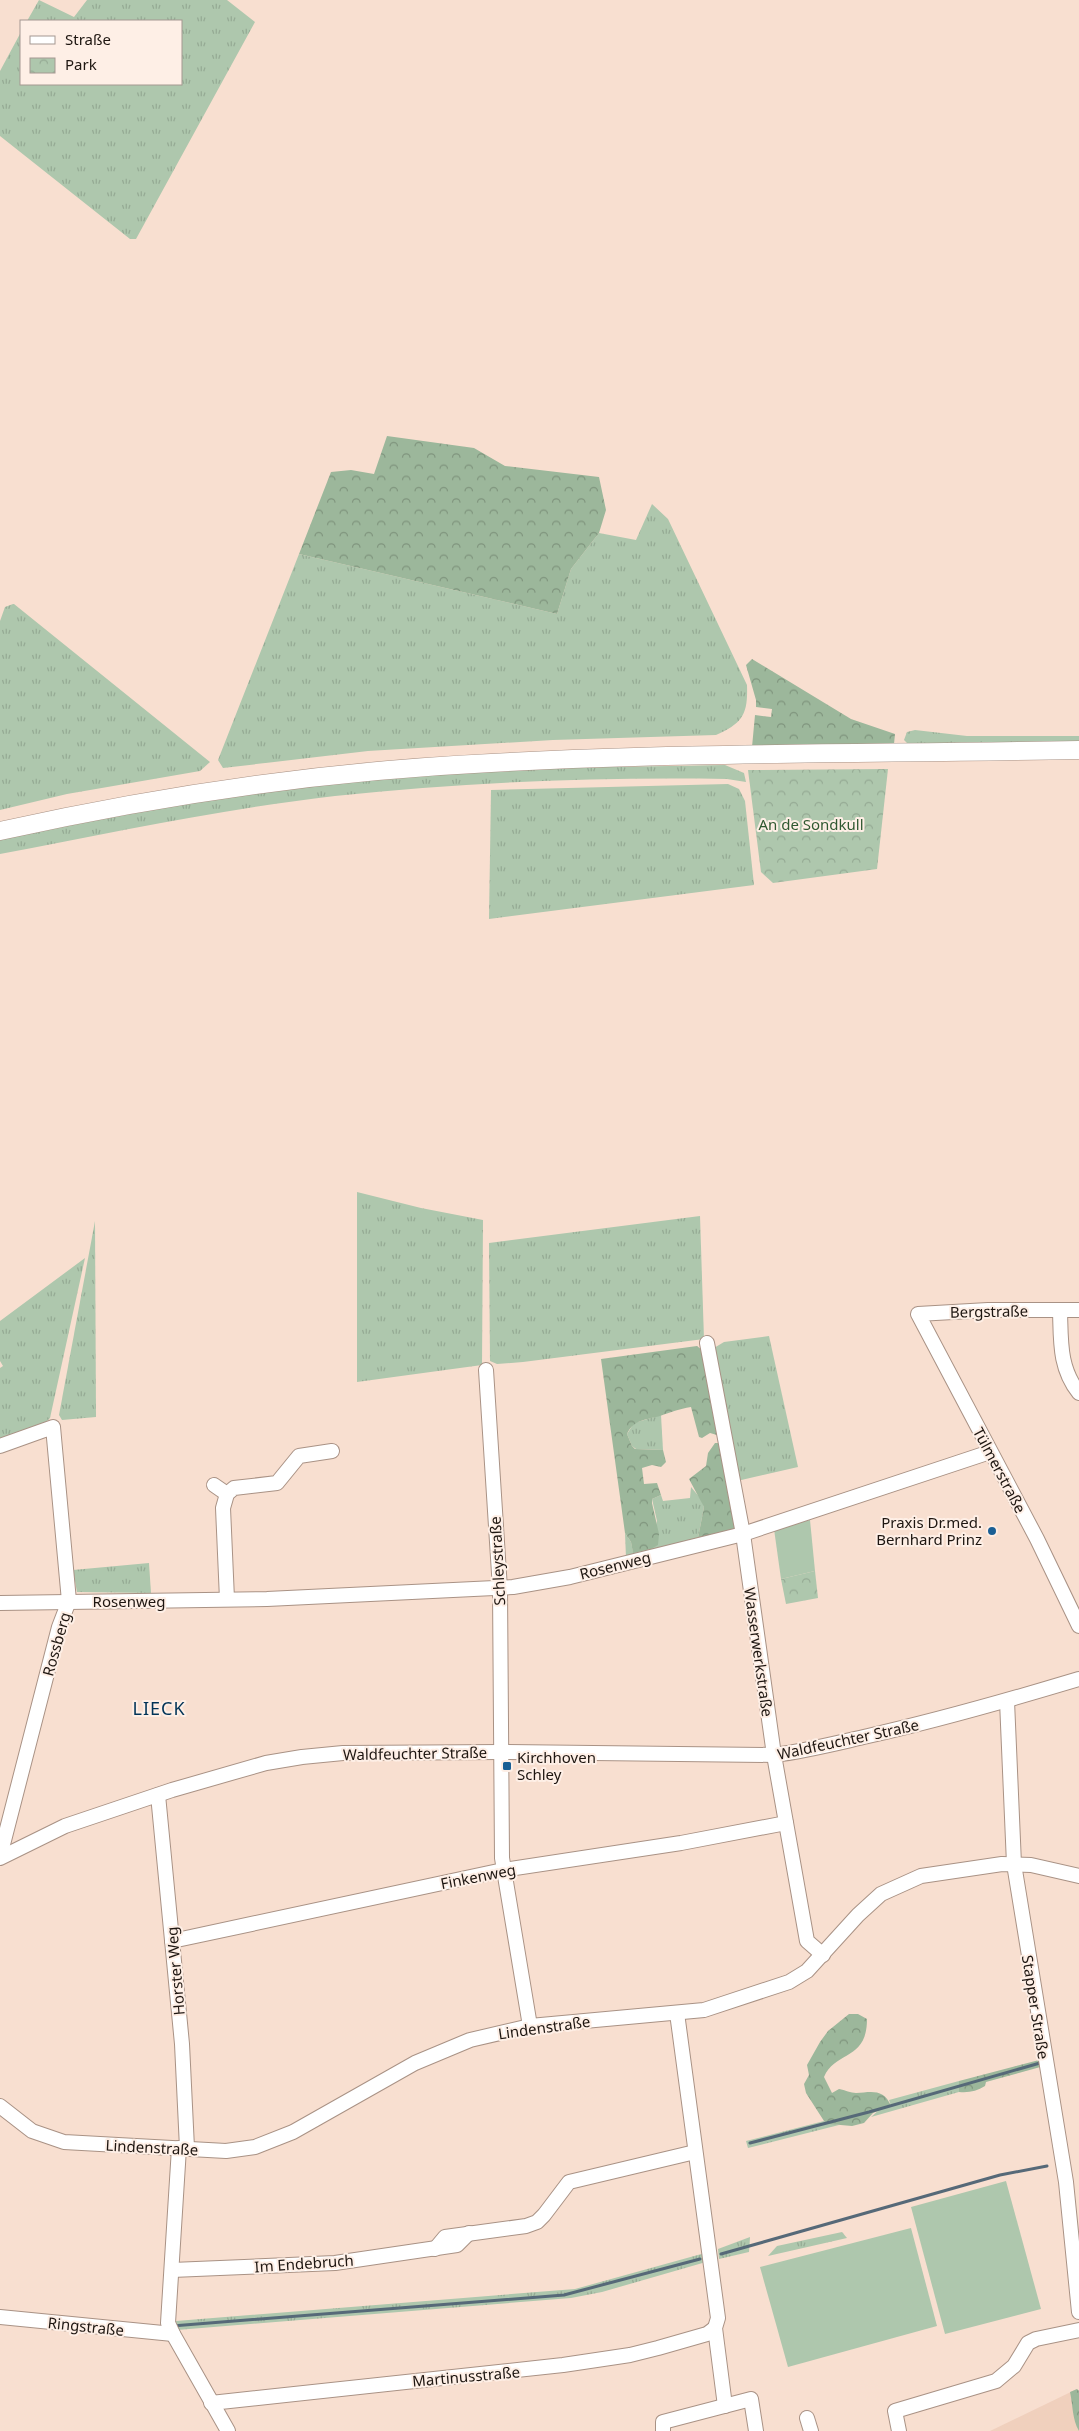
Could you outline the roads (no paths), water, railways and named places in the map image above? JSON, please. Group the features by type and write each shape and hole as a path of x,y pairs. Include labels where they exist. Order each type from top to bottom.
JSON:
{"main road":[{"path":"0,831 117,807 218,790 313,777 481,763 1079,750"}],"street":[{"name":"Bergstraße","path":"918,1314 988,1310 1079,1310"},
{"path":"1060,1311 1061,1358 1079,1393"},
{"name":"Tülmerstraße","path":"918,1314 1037,1539 1079,1626"},
{"name":"Wasserwerkstraße","path":"707,1343 743,1534 774,1755 807,1941 823,1955"},
{"name":"Schleystraße","path":"486,1370 500,1589 503,1870 530,2026"},
{"name":"Rossberg","path":"0,1446 53,1427 69,1601 59,1627 0,1857"},
{"path":"227,1599 223,1508 226,1494 234,1488 277,1483 299,1456 332,1451"},
{"name":"Rosenweg","path":"0,1603 227,1599 500,1589 570,1577 743,1534 990,1452"},
{"path":"214,1484 226,1494"},
{"name":"Waldfeuchter Straße","path":"0,1857 49,1833 158,1795 230,1773 302,1757 344,1753 502,1752 774,1755 888,1732 1007,1701 1079,1679"},
{"name":"Stapper Straße","path":"1007,1701 1014,1864 1066,2182 1079,2312"},
{"name":"Horster Weg","path":"158,1795 182,2044 183,2148 168,2323 172,2334 228,2431"},
{"name":"Finkenweg","path":"172,1941 503,1870 674,1844 786,1824"},
{"name":"Lindenstraße","path":"0,2106 22,2124 50,2138 106,2146 235,2150 271,2142 415,2063 470,2040 530,2026 704,2010 789,1982 807,1971 858,1914 881,1894 921,1876 1014,1864 1031,1865 1079,1876"},
{"path":"677,2013 718,2318 715,2328 725,2406"},
{"name":"Im Endebruch","path":"172,2270 336,2263 435,2249 445,2237 526,2226 537,2222 569,2182 695,2152"},
{"name":"Ringstraße","path":"0,2317 172,2334"},
{"name":"Martinusstraße","path":"211,2403 416,2380 539,2369 630,2355 707,2334 715,2328"},
{"path":"899,2431 895,2412 996,2381 1006,2375 1014,2366 1028,2343 1036,2339 1079,2330"},
{"path":"663,2426 751,2399 756,2431"}],"waterway":[{"path":"750,2143 869,2112 1040,2063"},
{"path":"721,2254 1000,2175 1047,2166"},
{"path":"172,2326 564,2295 700,2259"}],"place":[{"name":"Praxis Dr.med. Bernhard Prinz","path":"992,1531"},
{"name":"Kirchhoven Schley","path":"507,1766"}],"district":[{"name":"LIECK","path":"159,1708"}],"park label":[{"name":"An de Sondkull","path":"811,824"}]}
